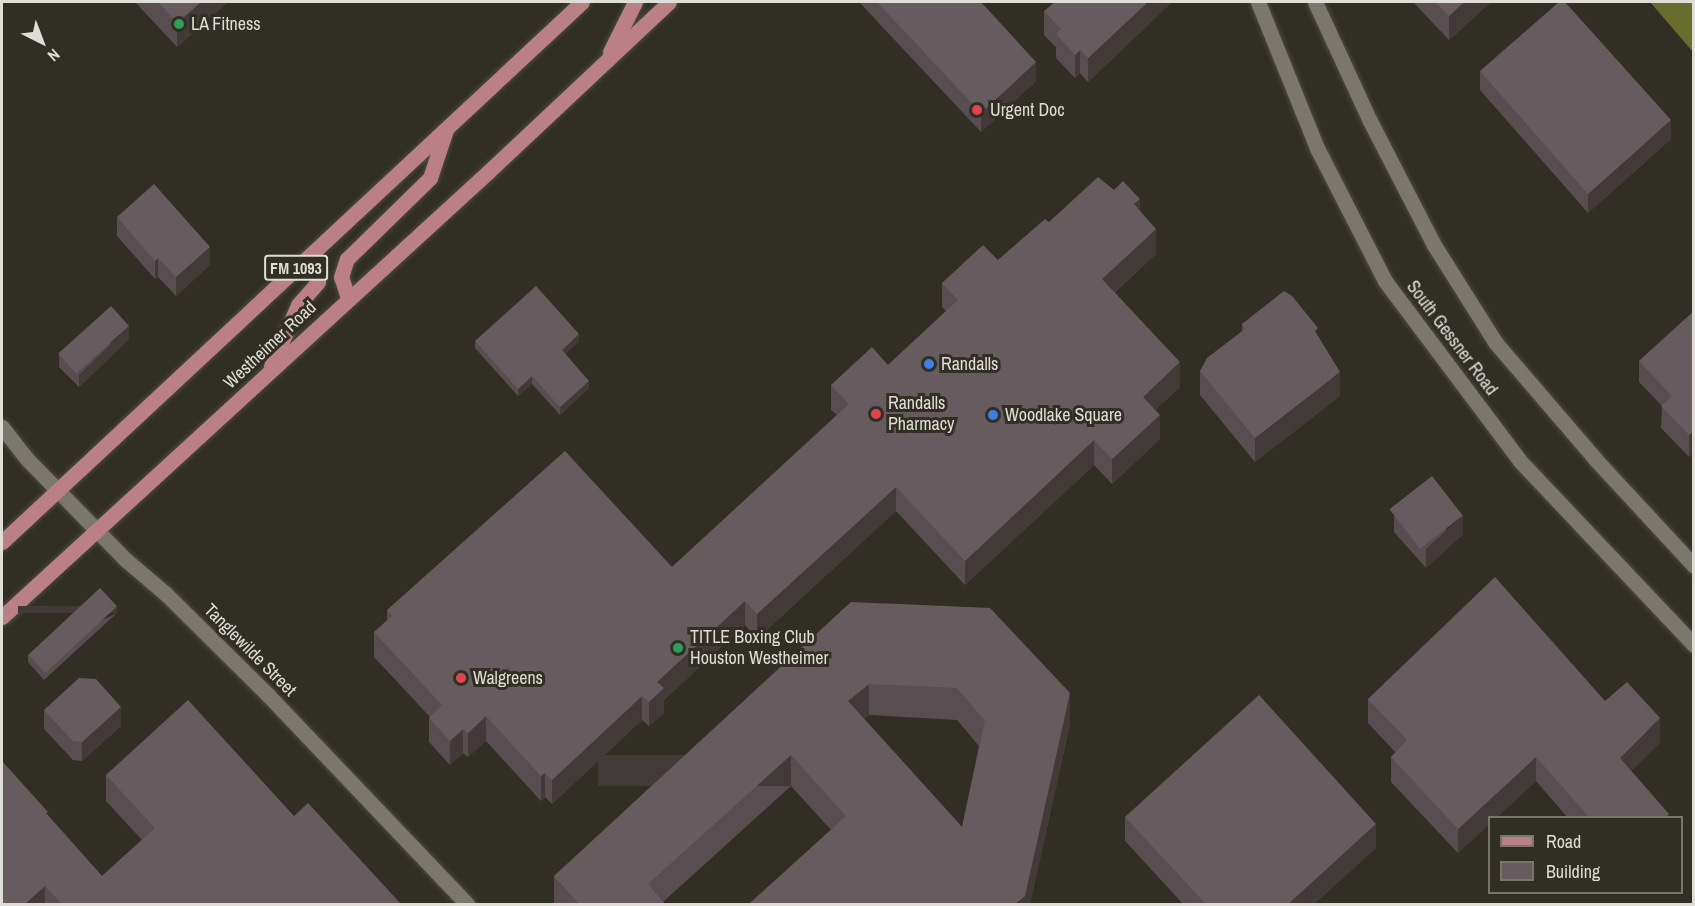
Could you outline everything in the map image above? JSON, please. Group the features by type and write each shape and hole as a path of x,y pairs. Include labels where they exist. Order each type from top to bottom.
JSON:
{"main road":[{"name":"FM 1093","path":"2,542 582,2"},
{"path":"606,60 634,2"},
{"name":"Westheimer Road","path":"2,617 669,2"},
{"name":"South Gessner Road","path":"1258,2 1317,148 1385,281 1520,461 1694,645"},
{"name":"South Gessner Road","path":"1315,2 1370,121 1434,245 1495,342 1596,460 1694,567"},
{"path":"348,298 340,277 346,259 430,178 447,128"},
{"path":"267,374 298,305 318,282 318,272 312,254"},
{"name":"Tanglewilde Street","path":"2,427 58,490 260,687 467,904"}],"green space":[{"path":"1650,2 1693,2 1693,52"}],"building":[{"path":"158,2 201,2 177,23"},
{"path":"877,2 981,2 1036,62 981,113"},
{"path":"1055,2 1148,2 1088,58 1080,50 1075,55 1056,34 1061,29 1044,11"},
{"path":"1435,2 1464,2 1449,16"},
{"path":"1559,2 1565,2 1671,120 1588,194 1480,71"},
{"path":"1098,177 1114,190 1123,181 1140,199 1134,204 1156,229 1102,279 1180,362 1143,397 1160,415 1112,459 1094,440 965,561 896,487 757,614 745,601 657,682 664,688 649,702 642,696 552,780 545,773 541,776 486,716 468,733 463,729 450,741 429,718 442,705 374,632 392,616 387,610 565,451 672,567 849,404 831,385 872,347 888,365 958,300 942,283 983,245 998,260 1045,219 1049,222"},
{"path":"154,184 210,247 176,277 158,258 155,261 117,217"},
{"path":"536,286 579,334 562,350 589,381 560,407 532,376 518,389 475,341"},
{"path":"1284,291 1292,296 1318,328 1315,331 1340,372 1255,438 1200,371 1207,358 1245,329 1242,324"},
{"path":"111,306 129,326 76,374 58,354"},
{"path":"1694,311 1694,431 1689,435 1661,406 1672,396 1639,361"},
{"path":"1432,476 1463,515 1420,549 1389,509"},
{"path":"1495,577 1605,701 1627,682 1660,718 1620,758 1669,814 1668,816 1588,816 1536,757 1458,829 1391,757 1407,740 1368,699"},
{"path":"100,588 117,606 45,673 28,655"},
{"path":"851,602 990,608 1070,693 1025,896 1017,904 749,904 846,816 791,755 648,884 665,904 579,904 554,876","holes":["869,684 957,688 985,721 962,827 848,701"]},
{"path":"79,678 96,679 121,707 82,742 73,741 44,710"},
{"path":"1259,695 1376,824 1288,904 1206,904 1125,817"},
{"path":"188,700 294,816 308,803 401,904 62,904 45,886 25,904 2,904 2,761 102,876 155,828 106,775"}],"place":[{"name":"LA Fitness","path":"179,24"},
{"name":"Urgent Doc","path":"977,110"},
{"name":"Randalls","path":"929,364"},
{"name":"Randalls Pharmacy","path":"876,414"},
{"name":"Woodlake Square","path":"993,415"},
{"name":"TITLE Boxing Club Houston Westheimer","path":"678,648"},
{"name":"Walgreens","path":"461,678"}]}
